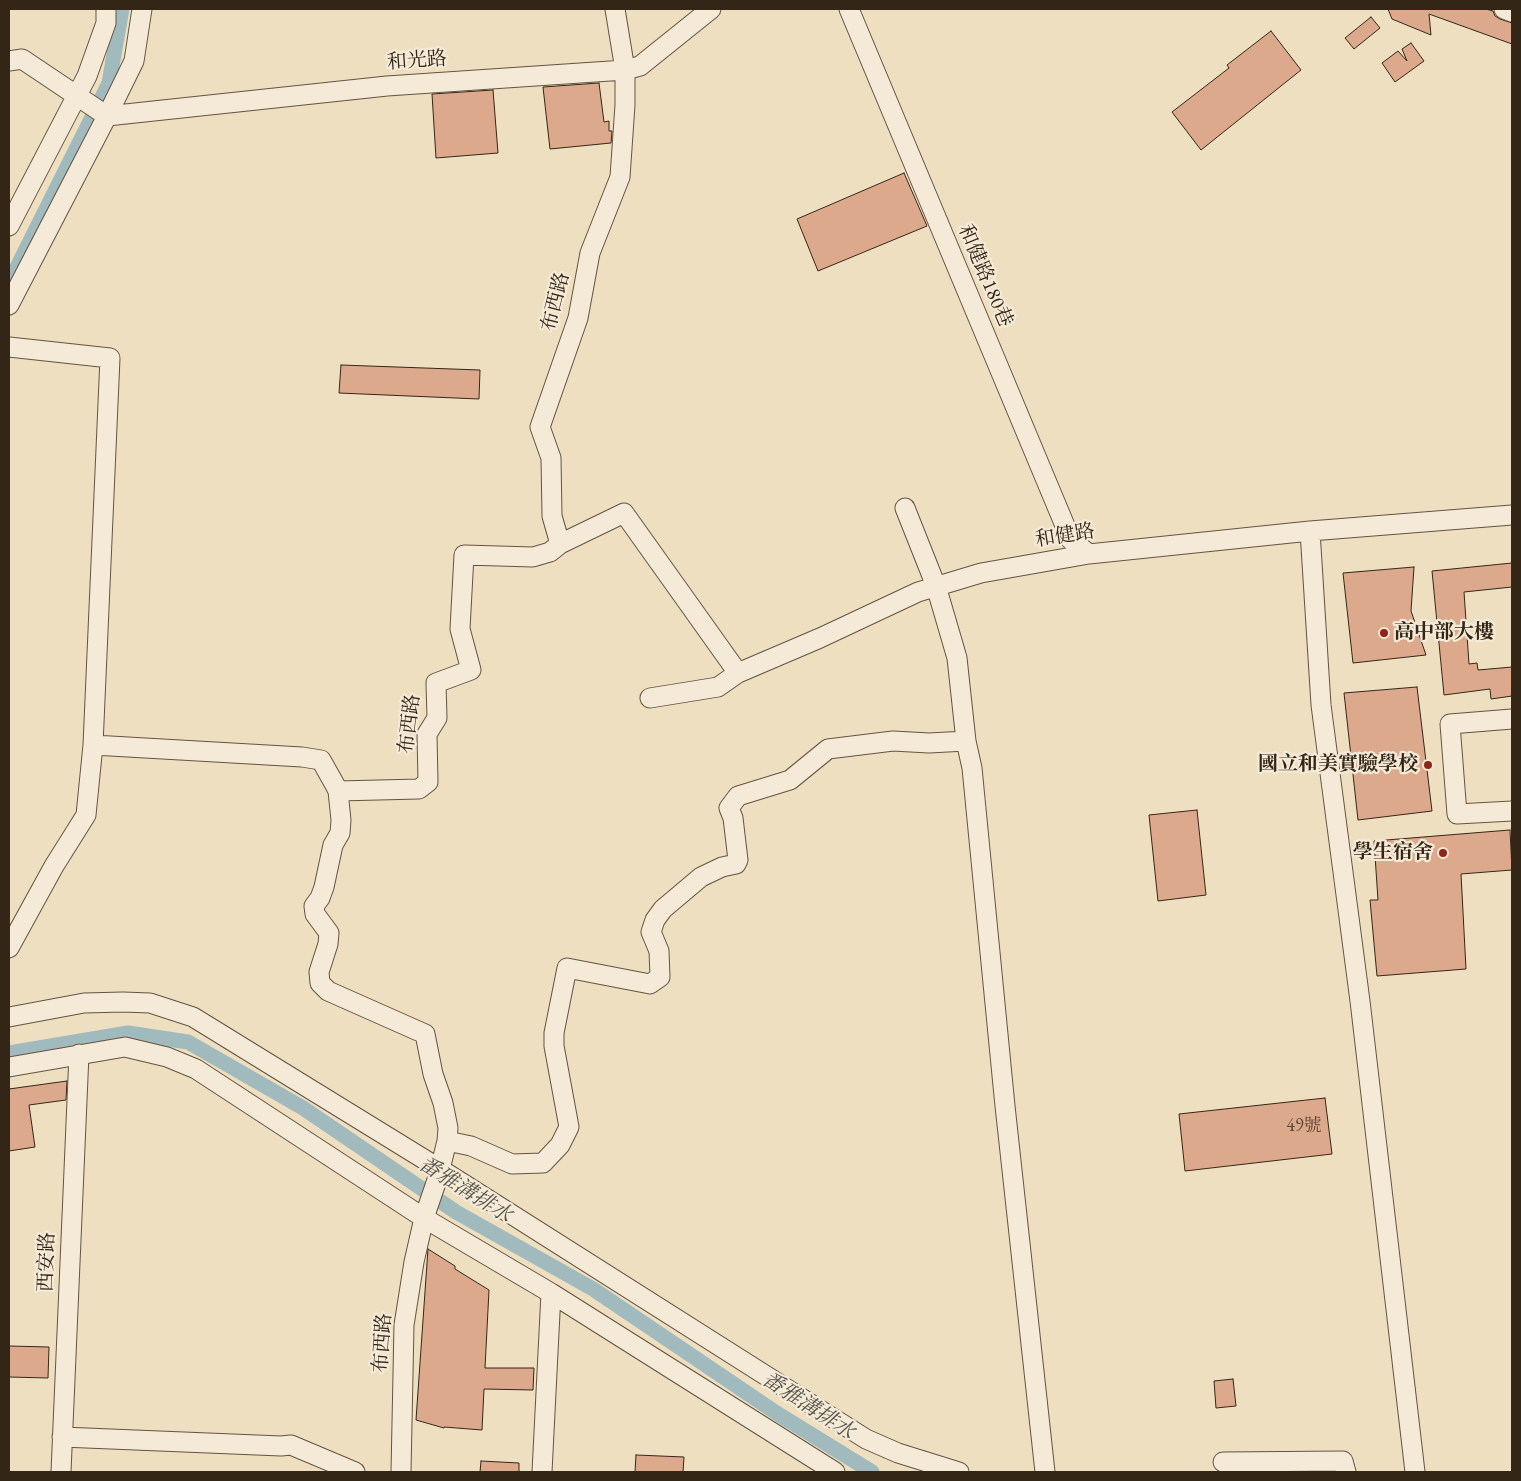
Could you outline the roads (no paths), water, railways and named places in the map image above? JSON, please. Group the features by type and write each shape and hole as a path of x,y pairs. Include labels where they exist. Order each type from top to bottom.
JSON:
{"street":[{"path":"9,226 87,76 106,23 106,9"},
{"path":"9,305 134,61 142,9"},
{"name":"布西路","path":"560,544 552,516 552,458 540,427 578,318 590,253 620,177 625,105 625,70 615,9"},
{"name":"和光路","path":"107,116 387,86 625,70 640,66 711,9"},
{"name":"和健路180巷","path":"849,9 1071,540 1089,554"},
{"path":"1504,9 1512,12"},
{"path":"9,61 22,59 107,116"},
{"path":"9,347 110,358 93,745 86,815 54,866 9,948"},
{"path":"904,508 936,586 957,658 966,742 972,768 1005,1106 1045,1472"},
{"name":"布西路","path":"338,791 419,789 428,782 427,734 437,718 436,683 471,670 460,629 464,555 533,557 550,552 560,544 624,514 738,673"},
{"name":"和健路","path":"650,698 718,687 738,673 820,638 918,592 982,573 1089,554 1310,531 1512,515"},
{"path":"1310,531 1321,705 1360,1001 1415,1472"},
{"path":"1512,719 1450,724 1457,814 1512,811"},
{"path":"93,745 302,757 321,760 338,791 341,820 340,833 333,845 324,887 314,906 315,914 327,928 329,934 320,972 320,983 328,991 425,1034 433,1074 443,1103 448,1128 448,1141 471,1146 512,1164 543,1163 560,1145 569,1127 554,1046 554,1033 567,968 650,984 660,977 659,951 651,932 655,920 663,909 701,877 722,867 736,864 738,860 733,818 729,808 738,796 790,780 828,749 893,741 928,743 966,742"},
{"path":"9,1017 84,1003 123,1002 150,1003 193,1016 439,1173 866,1439 898,1453 959,1472"},
{"path":"9,1067 78,1064 125,1047 167,1057 196,1069 835,1472"},
{"name":"西安路","path":"61,1472 78,1064"},
{"name":"布西路","path":"401,1472 404,1325 414,1262 425,1212 448,1141"},
{"path":"542,1472 551,1293"},
{"path":"62,1438 291,1445 355,1472"},
{"path":"1223,1462 1343,1461 1346,1472"}],"waterway":[{"path":"9,283 109,83 122,9"},
{"name":"番雅溝排水","path":"9,1053 128,1033 188,1042 303,1108 456,1212 593,1289 778,1414 872,1472"}],"place":[{"name":"高中部大樓","path":"1384,633"},
{"name":"國立和美實驗學校","path":"1428,765"},
{"name":"學生宿舍","path":"1443,853"}]}
